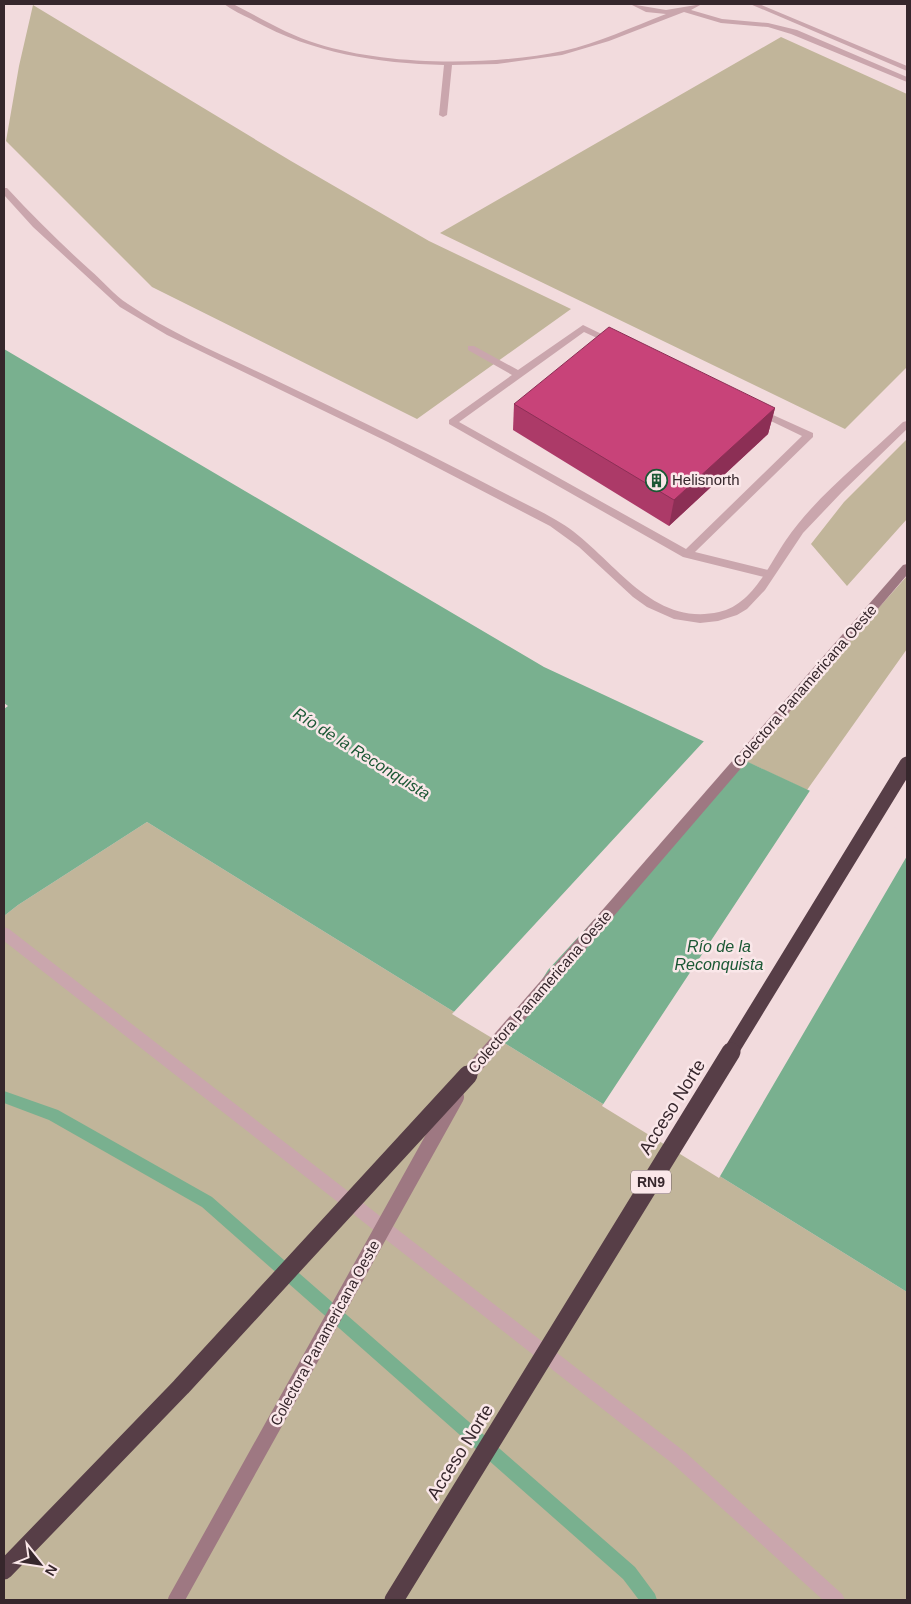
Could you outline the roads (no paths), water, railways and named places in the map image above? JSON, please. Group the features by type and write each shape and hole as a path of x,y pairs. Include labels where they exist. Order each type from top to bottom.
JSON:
{"highway":[{"name":"Acceso Norte","path":"394,1600 907,764"},
{"path":"4,1570 92,1482 208,1360 468,1075"}],"main road":[{"name":"Colectora Panamericana Oeste","path":"176,1600 468,1075 907,568"}],"street":[{"path":"228,4 289,36 317,45 374,57 448,63 518,59 562,53 631,30 699,4"},
{"path":"754,4 782,14 805,27 907,69"},
{"path":"631,30 638,18 635,5"},
{"path":"635,5 657,12 682,11 721,21 768,25 794,32 907,80"},
{"path":"768,25 782,14"},
{"path":"443,115 448,63"},
{"path":"4,190 36,225 123,305 170,333 392,440 554,523 576,538 641,596 666,613 682,617 700,618 733,612 746,603 799,531 907,424"},
{"path":"626,348 583,328 452,422 687,554 768,574"},
{"path":"471,348 518,374"},
{"path":"687,554 809,435 748,406"},
{"path":"6,935 679,1458 836,1600"}],"water":[{"name":"Río de la Reconquista","path":"4,349 544,667 907,836 907,1292 147,822 18,905 4,916 4,709 8,706 4,703"}],"waterway":[{"path":"4,1097 53,1115 207,1202 629,1573 649,1600"}],"place":[{"name":"Helisnorth","path":"656,480"}]}
